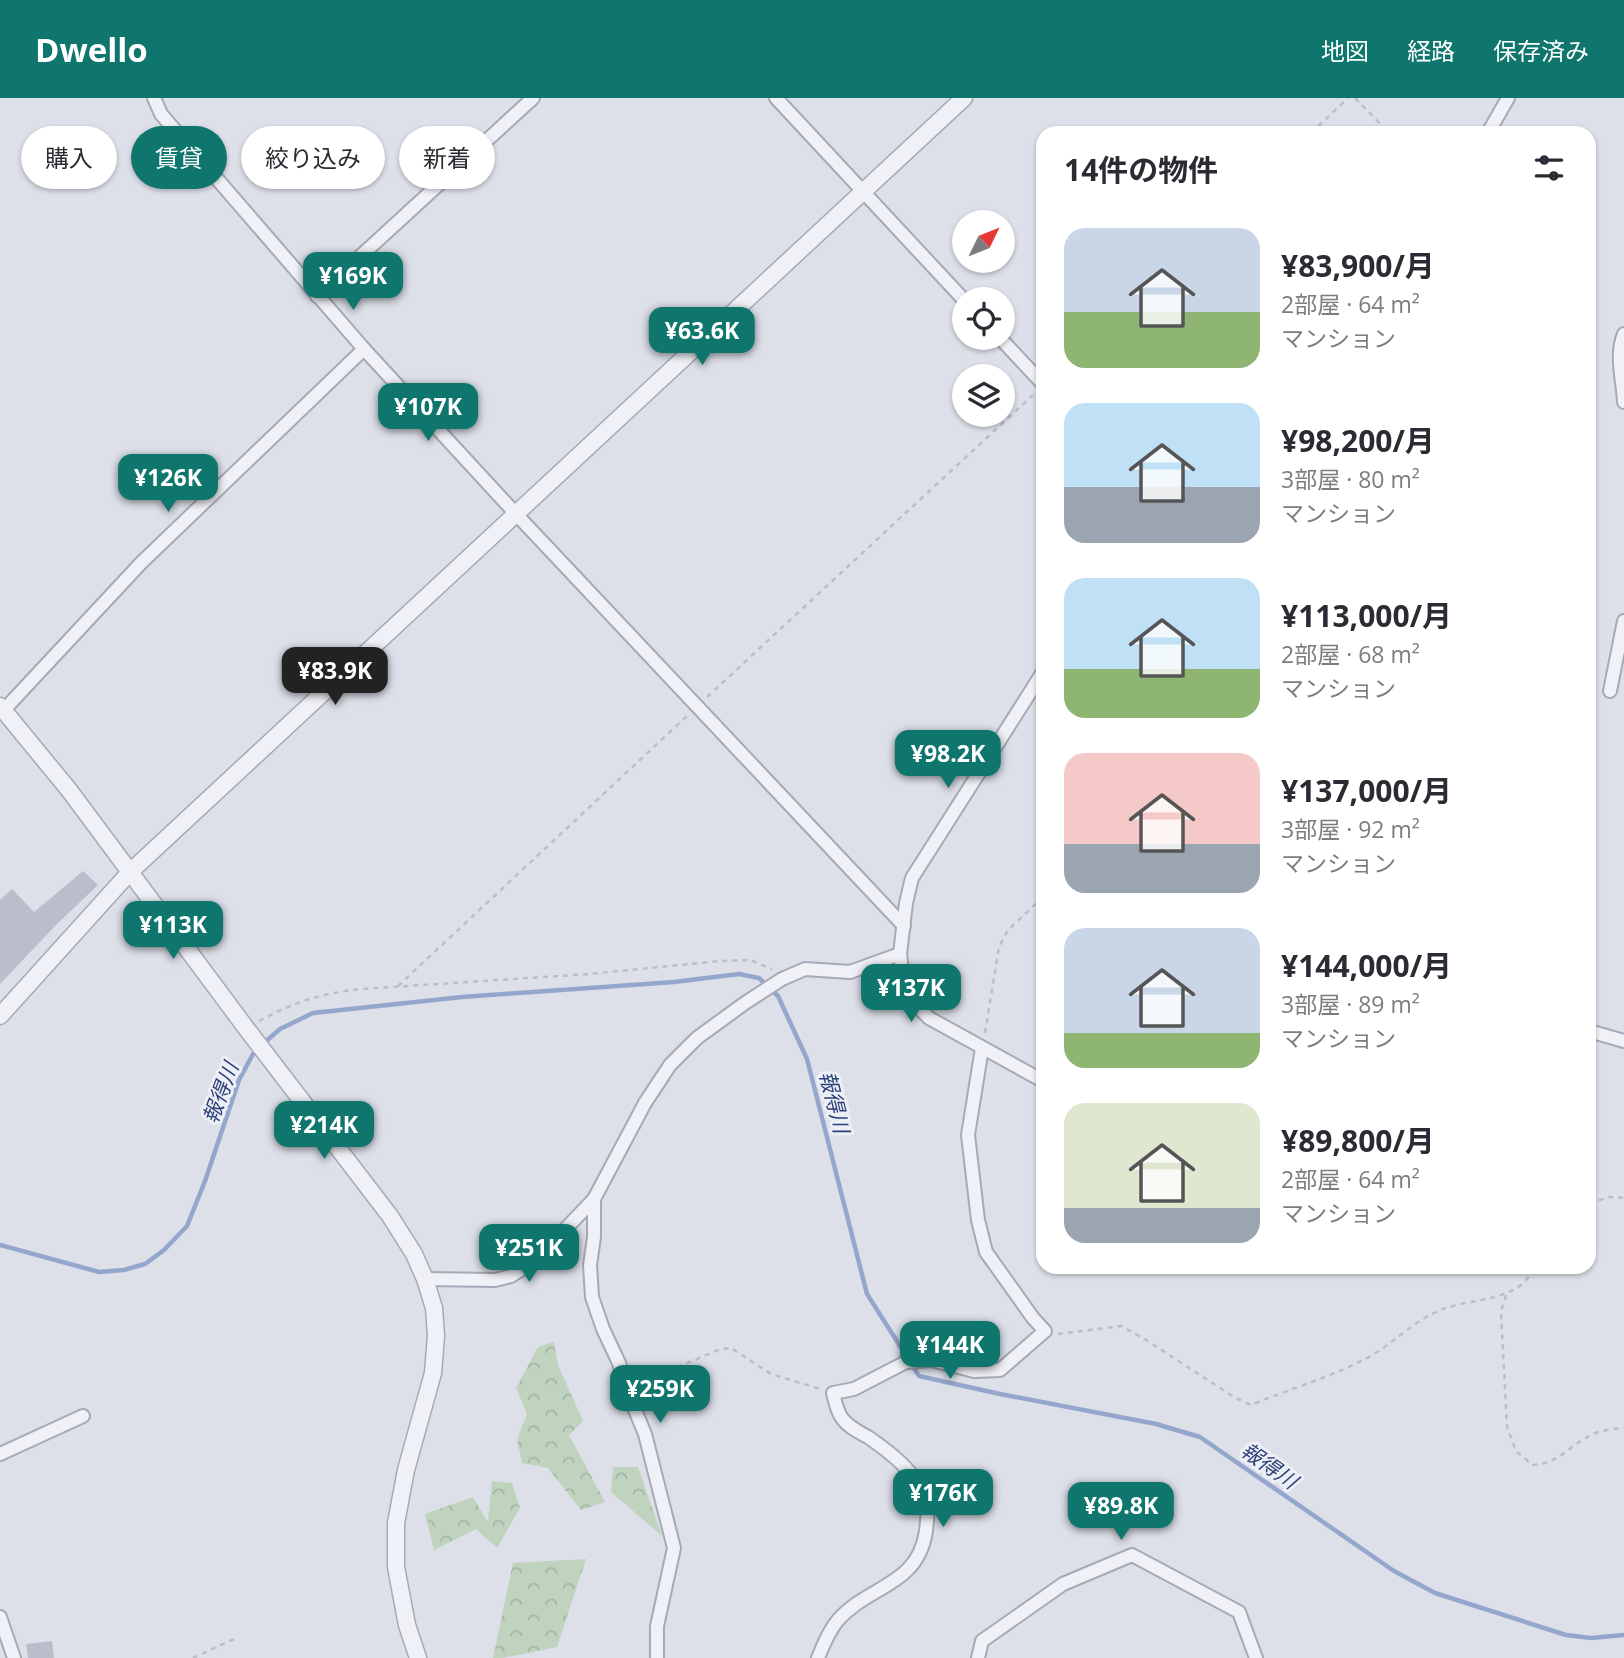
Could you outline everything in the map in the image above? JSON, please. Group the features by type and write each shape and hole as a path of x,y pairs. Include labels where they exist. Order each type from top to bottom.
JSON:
{"street":[{"path":"154,98 161,114 364,349 904,926"},
{"path":"317,296 533,98"},
{"path":"776,98 952,287"},
{"path":"0,1016 130,872 964,98"},
{"path":"1492,126 1507,98"},
{"path":"1624,334 1620,373 1624,402"},
{"path":"364,349 141,563 2,708 69,790 390,1216 414,1254 425,1279 434,1308 436,1336 433,1373 406,1470 396,1523 396,1567 407,1625 418,1658"},
{"path":"1011,350 1036,377"},
{"path":"1624,621 1609,691 1624,684"},
{"path":"1036,683 912,878 900,954 902,970 920,1010 929,1018 1036,1077"},
{"path":"425,1279 495,1280 511,1276 525,1267 594,1199 645,1103 670,1065 697,1038 745,1003 805,969 850,972 900,954"},
{"path":"1596,1033 1624,1041"},
{"path":"818,1658 824,1642 838,1621 851,1609 901,1577 914,1564 924,1546 927,1523 927,1503 918,1481 898,1461 840,1417 833,1393 853,1389 906,1362 931,1360 974,1371 1000,1370 1045,1331 1032,1318 986,1252 978,1220 968,1135 982,1048"},
{"path":"594,1199 594,1237 590,1265 592,1297 645,1434 674,1548 657,1626 657,1658"},
{"path":"0,1454 83,1416"},
{"path":"978,1658 982,1641 1062,1584 1132,1555 1239,1612 1256,1658"},
{"path":"0,1618 14,1658"}],"path":[{"path":"1318,126 1348,98"},
{"path":"1355,98 1382,126"},
{"path":"398,986 1033,395"},
{"path":"982,1048 999,947 1008,930 1036,904"},
{"path":"246,1028 304,999 329,992 750,960 764,964 787,977"},
{"path":"1596,1201 1610,1197 1624,1198"},
{"path":"1045,1331 1060,1335 1121,1326 1251,1405 1367,1359 1433,1313 1468,1301 1506,1295 1522,1286 1530,1274"},
{"path":"1506,1295 1500,1311 1507,1427 1516,1451 1533,1465 1543,1465 1565,1454 1591,1435 1624,1428"},
{"path":"624,1380 656,1376 721,1349 731,1348 771,1374 833,1393"},
{"path":"193,1658 234,1639"}],"green space":[{"path":"554,1342 558,1365 583,1421 569,1435 605,1502 581,1510 548,1468 522,1463 517,1439 527,1414 516,1388 538,1347"},
{"path":"613,1467 638,1467 662,1536 611,1492"},
{"path":"492,1481 512,1483 520,1508 497,1548 476,1529 434,1550 425,1514 473,1497 488,1522"},
{"path":"586,1559 557,1647 493,1658 513,1563"}],"building":[{"path":"83,871 98,885 0,984 0,900 12,889 34,912"},
{"path":"52,1641 54,1658 28,1658 26,1644"}],"waterway":[{"name":"報得川","path":"264,1043 280,1029 313,1013 462,997 674,982 739,974 759,978 778,996 807,1059 867,1294 919,1376 1156,1424 1200,1437 1394,1571 1435,1593 1566,1635 1591,1638 1624,1635"},
{"name":"報得川","path":"0,1245 99,1272 124,1270 145,1264 164,1250 187,1226 239,1080 258,1049"}]}
